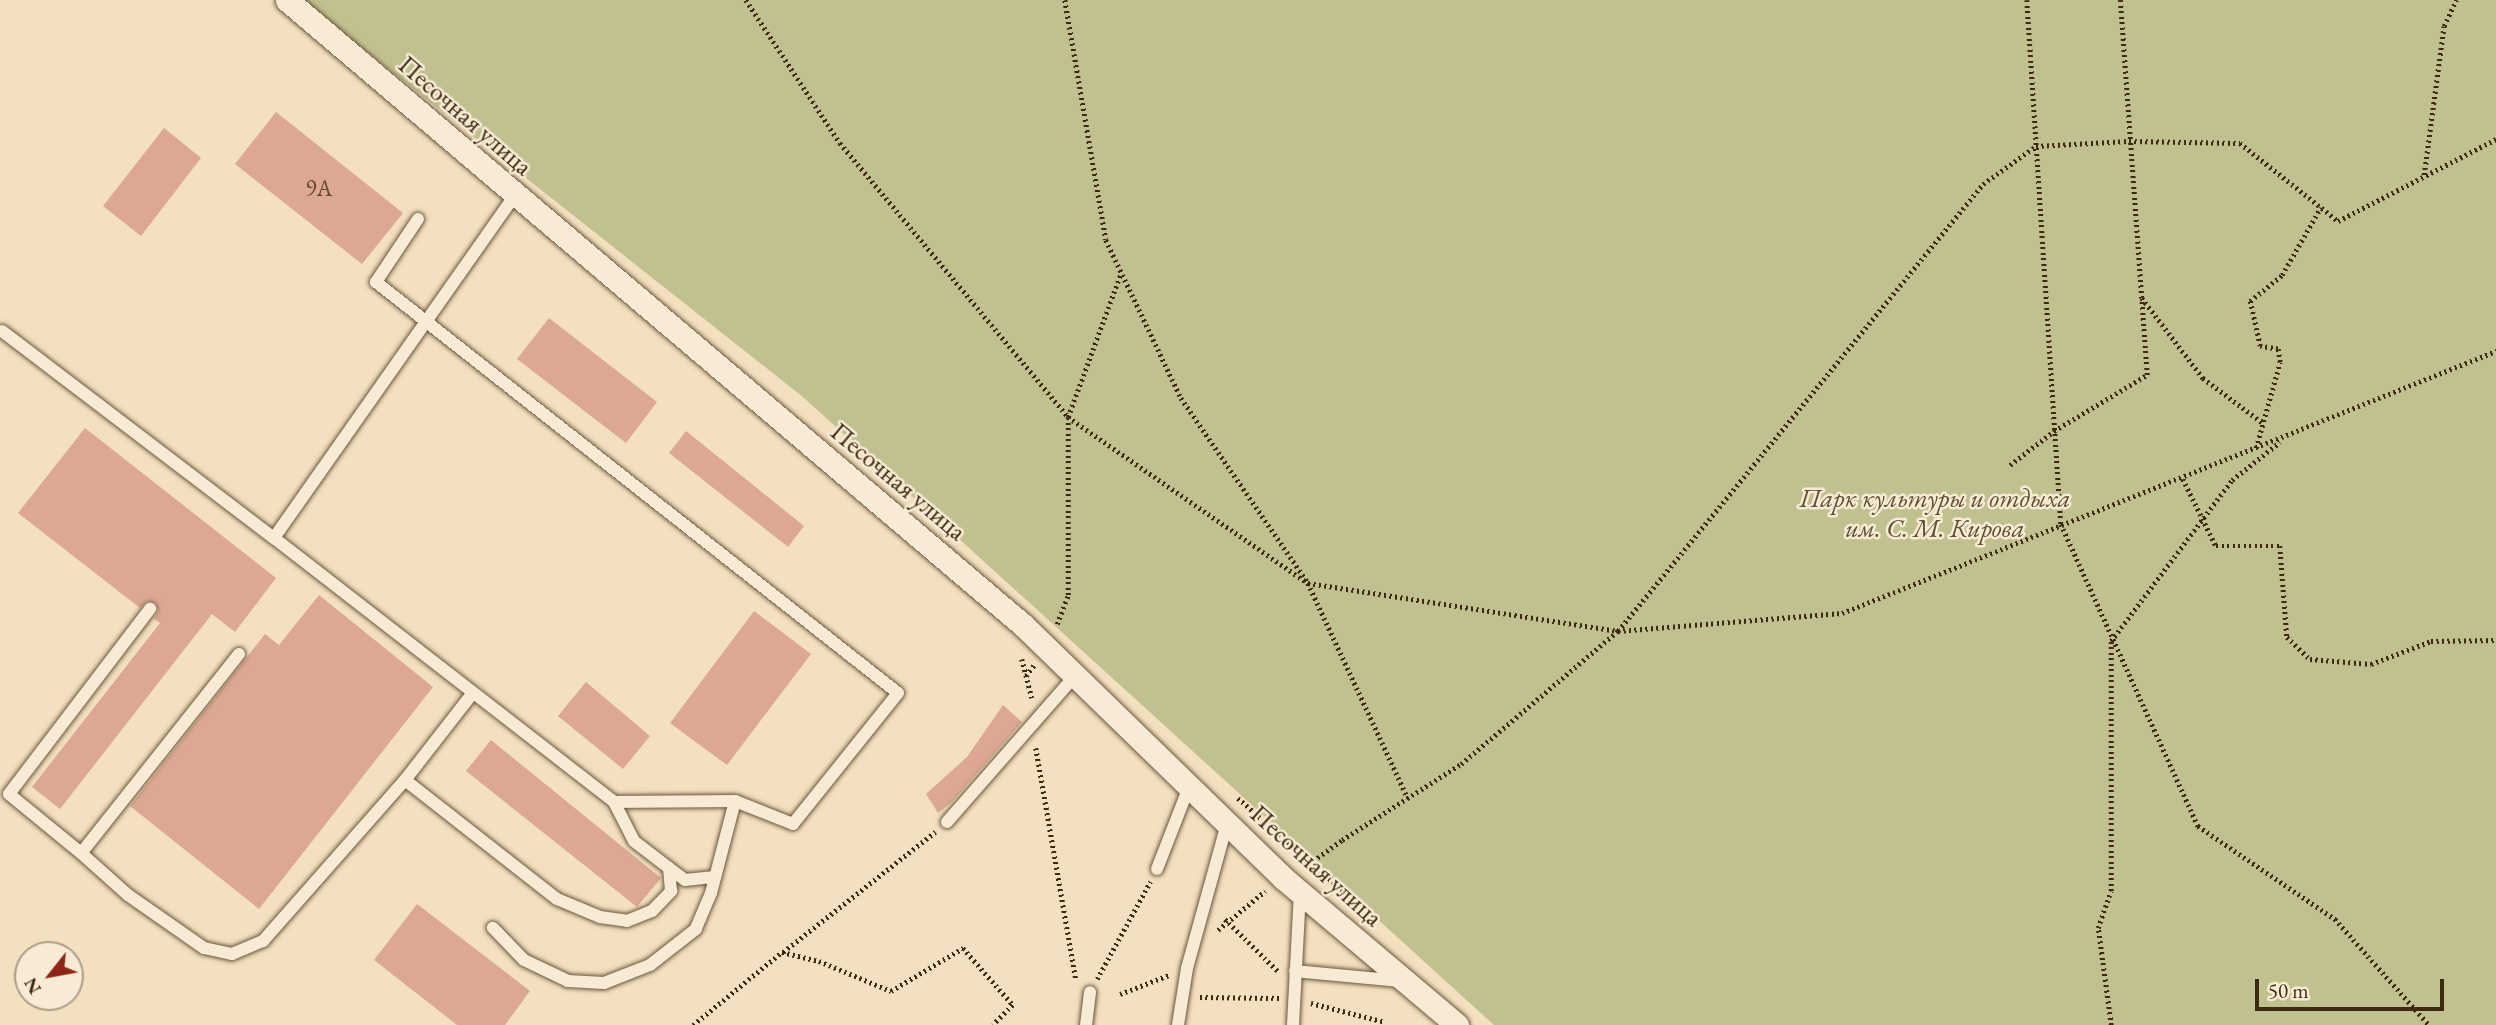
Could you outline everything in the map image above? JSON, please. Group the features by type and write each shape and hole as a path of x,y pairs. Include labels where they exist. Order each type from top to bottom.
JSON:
{"street":[{"name":"Песочная улица","path":"287,0 1023,625 1300,893 1457,1025"}],"lane":[{"path":"274,538 514,195"},
{"path":"418,219 376,282 898,693 793,824 735,801 614,802"},
{"path":"2,331 614,802 634,841 669,868 685,880 715,877"},
{"path":"150,609 9,794 128,895 204,948 232,954 263,941 405,780 472,694"},
{"path":"81,853 239,654"},
{"path":"947,822 1075,676"},
{"path":"405,780 557,899 600,917 626,921 652,911 671,891 669,868"},
{"path":"1157,869 1189,787"},
{"path":"493,928 535,965 568,981 604,983 650,965 696,929 715,877 735,801"},
{"path":"1178,1025 1182,996 1227,824"},
{"path":"1293,1025 1300,893"},
{"path":"1296,971 1406,982"},
{"path":"1084,992 1086,1025"}],"path":[{"path":"746,0 840,143 1068,416 1308,583 1618,631 1842,613 2061,524 2183,479 2496,351"},
{"path":"1065,0 1106,240 1181,398 1308,583 1408,798"},
{"path":"2027,0 2061,524 2111,641 2197,826 2335,919 2430,1025"},
{"path":"2010,465 2054,431 2147,375 2120,0"},
{"path":"2424,176 2444,26 2456,0"},
{"path":"1300,893 1313,861 1461,764 1618,631 1983,184 2036,146 2129,141 2240,143 2338,220 2496,139"},
{"path":"2255,449 2280,362 2278,349 2260,346 2250,301 2282,275 2321,207"},
{"path":"1026,676 1046,647 1068,595 1068,416 1121,272"},
{"path":"2141,298 2203,378 2263,423"},
{"path":"2111,1025 2098,928 2111,891 2111,641 2232,480 2286,437"},
{"path":"2183,479 2216,546 2280,546 2287,637 2311,659 2371,664 2431,641 2496,640"},
{"path":"1023,625 1020,650 1035,710 1032,724 1084,992"},
{"path":"693,1025 947,822"},
{"path":"1084,992 1157,869"},
{"path":"1206,900 1294,993"},
{"path":"782,952 819,961 891,991 963,948 1013,1005 993,1025"},
{"path":"1182,996 1294,993 1385,1022"}],"green space":[{"name":"Парк культуры и отдыха им. С. М. Кирова","path":"301,0 2496,0 2496,1025 1494,1025 803,397"}],"building":[{"path":"276,112 403,213 362,264 235,164"},
{"path":"164,128 201,158 141,236 103,206"},
{"path":"549,318 657,402 626,443 517,359"},
{"path":"85,428 276,578 235,632 212,614 60,809 32,787 160,623 154,619 158,611 156,603 147,601 140,608 18,513"},
{"path":"686,431 804,526 788,547 669,453"},
{"path":"319,595 433,687 259,909 130,806 265,634 279,645"},
{"path":"754,611 811,654 727,765 670,723"},
{"path":"586,682 650,736 623,769 558,716"},
{"path":"1003,705 1022,722 952,802 938,813 926,794 967,757"},
{"path":"491,740 661,878 637,907 466,771"},
{"path":"417,904 530,991 505,1025 457,1025 374,960"}]}
